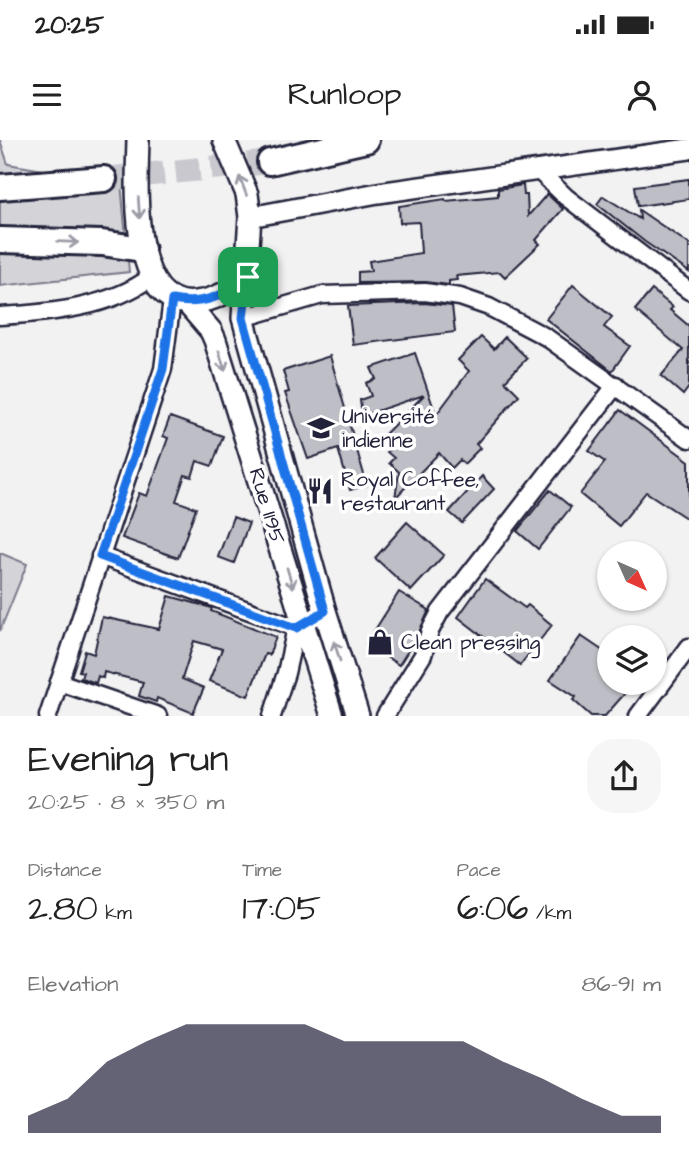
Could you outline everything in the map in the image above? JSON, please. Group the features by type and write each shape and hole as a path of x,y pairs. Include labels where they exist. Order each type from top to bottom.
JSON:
{"highway":[{"path":"270,162 366,140"},
{"path":"0,187 104,179"},
{"path":"0,240 102,243 142,249"}],"main road":[{"name":"Rue I195","path":"138,140 137,179 142,249 151,277 211,331 215,340 300,626 332,716"},
{"name":"Rue I195","path":"224,140 247,194 250,217 248,277 243,318 325,611 358,716"},
{"path":"180,302 209,300 226,293 248,277"}],"street":[{"path":"250,217 378,193 689,149"},
{"path":"540,172 566,197 689,291"},
{"path":"0,316 28,314 107,300 134,289 151,277"},
{"path":"243,318 321,296 425,292 460,297 489,307 546,337 689,439"},
{"path":"48,716 163,369 180,302"},
{"path":"385,716 423,655 430,631 440,612 616,385"},
{"path":"100,556 300,626"},
{"path":"272,716 300,626 325,611"},
{"path":"638,716 689,647"},
{"path":"59,682 158,716"}],"shaded area":[{"path":"0,140 8,164 121,183 129,272 0,286"},
{"path":"0,553 27,564 0,631"}],"building":[{"path":"689,179 689,199 638,206 635,186"},
{"path":"523,185 524,195 527,195 528,216 547,194 563,209 536,240 540,244 505,277 500,272 456,276 457,280 449,281 449,285 425,282 358,283 358,272 371,271 369,261 421,253 419,222 400,223 399,206 445,199 498,196 498,189"},
{"path":"603,196 640,219 639,210 689,244 689,272 597,204"},
{"path":"573,285 612,317 604,327 630,346 612,371 546,319"},
{"path":"652,290 673,307 670,310 689,326 689,387 683,395 661,376 683,350 635,310"},
{"path":"424,303 452,306 455,332 353,345 348,306"},
{"path":"481,337 494,349 505,337 527,358 505,381 519,395 476,444 480,448 464,464 460,460 452,468 439,453 395,498 399,472 389,463 394,458 387,452 392,447 382,437 424,395 362,416 360,400 371,396 366,383 376,379 371,368 415,353 436,415 469,371 458,360"},
{"path":"330,356 367,485 350,490 338,449 308,459 285,393 289,392 283,371"},
{"path":"620,410 689,461 689,520 646,492 619,526 580,494 605,462 589,451"},
{"path":"170,417 223,436 212,466 197,461 192,477 185,475 176,501 196,508 178,558 122,538 139,493 147,496 168,438 163,436"},
{"path":"482,476 494,489 462,523 449,512"},
{"path":"550,490 571,507 538,549 517,531"},
{"path":"233,517 249,523 234,563 218,557"},
{"path":"407,522 444,555 411,591 375,558"},
{"path":"485,579 525,608 528,605 552,625 520,665 458,617"},
{"path":"399,592 429,610 418,635 399,665 366,644"},
{"path":"169,596 212,608 211,611 276,637 269,655 265,654 248,696 209,681 222,649 194,641 182,679 204,688 193,713 157,698 156,702 139,696 143,682 104,672 103,678 98,676 96,683 81,678 83,672 79,671 85,651 94,654 102,617 159,629"},
{"path":"581,636 597,647 597,695 624,695 605,716 591,716 573,700 576,697 550,680"}],"tunnel":[{"path":"104,179 270,162"}],"place":[{"name":"Université indienne","path":"321,428"},
{"name":"Royal Coffee, restaurant","path":"320,491"},
{"name":"Clean pressing","path":"380,642"}],"route":[{"path":"248,277 243,318 325,611 296,628 100,556 163,369 172,300 187,303 209,300 226,293 248,277"}]}
